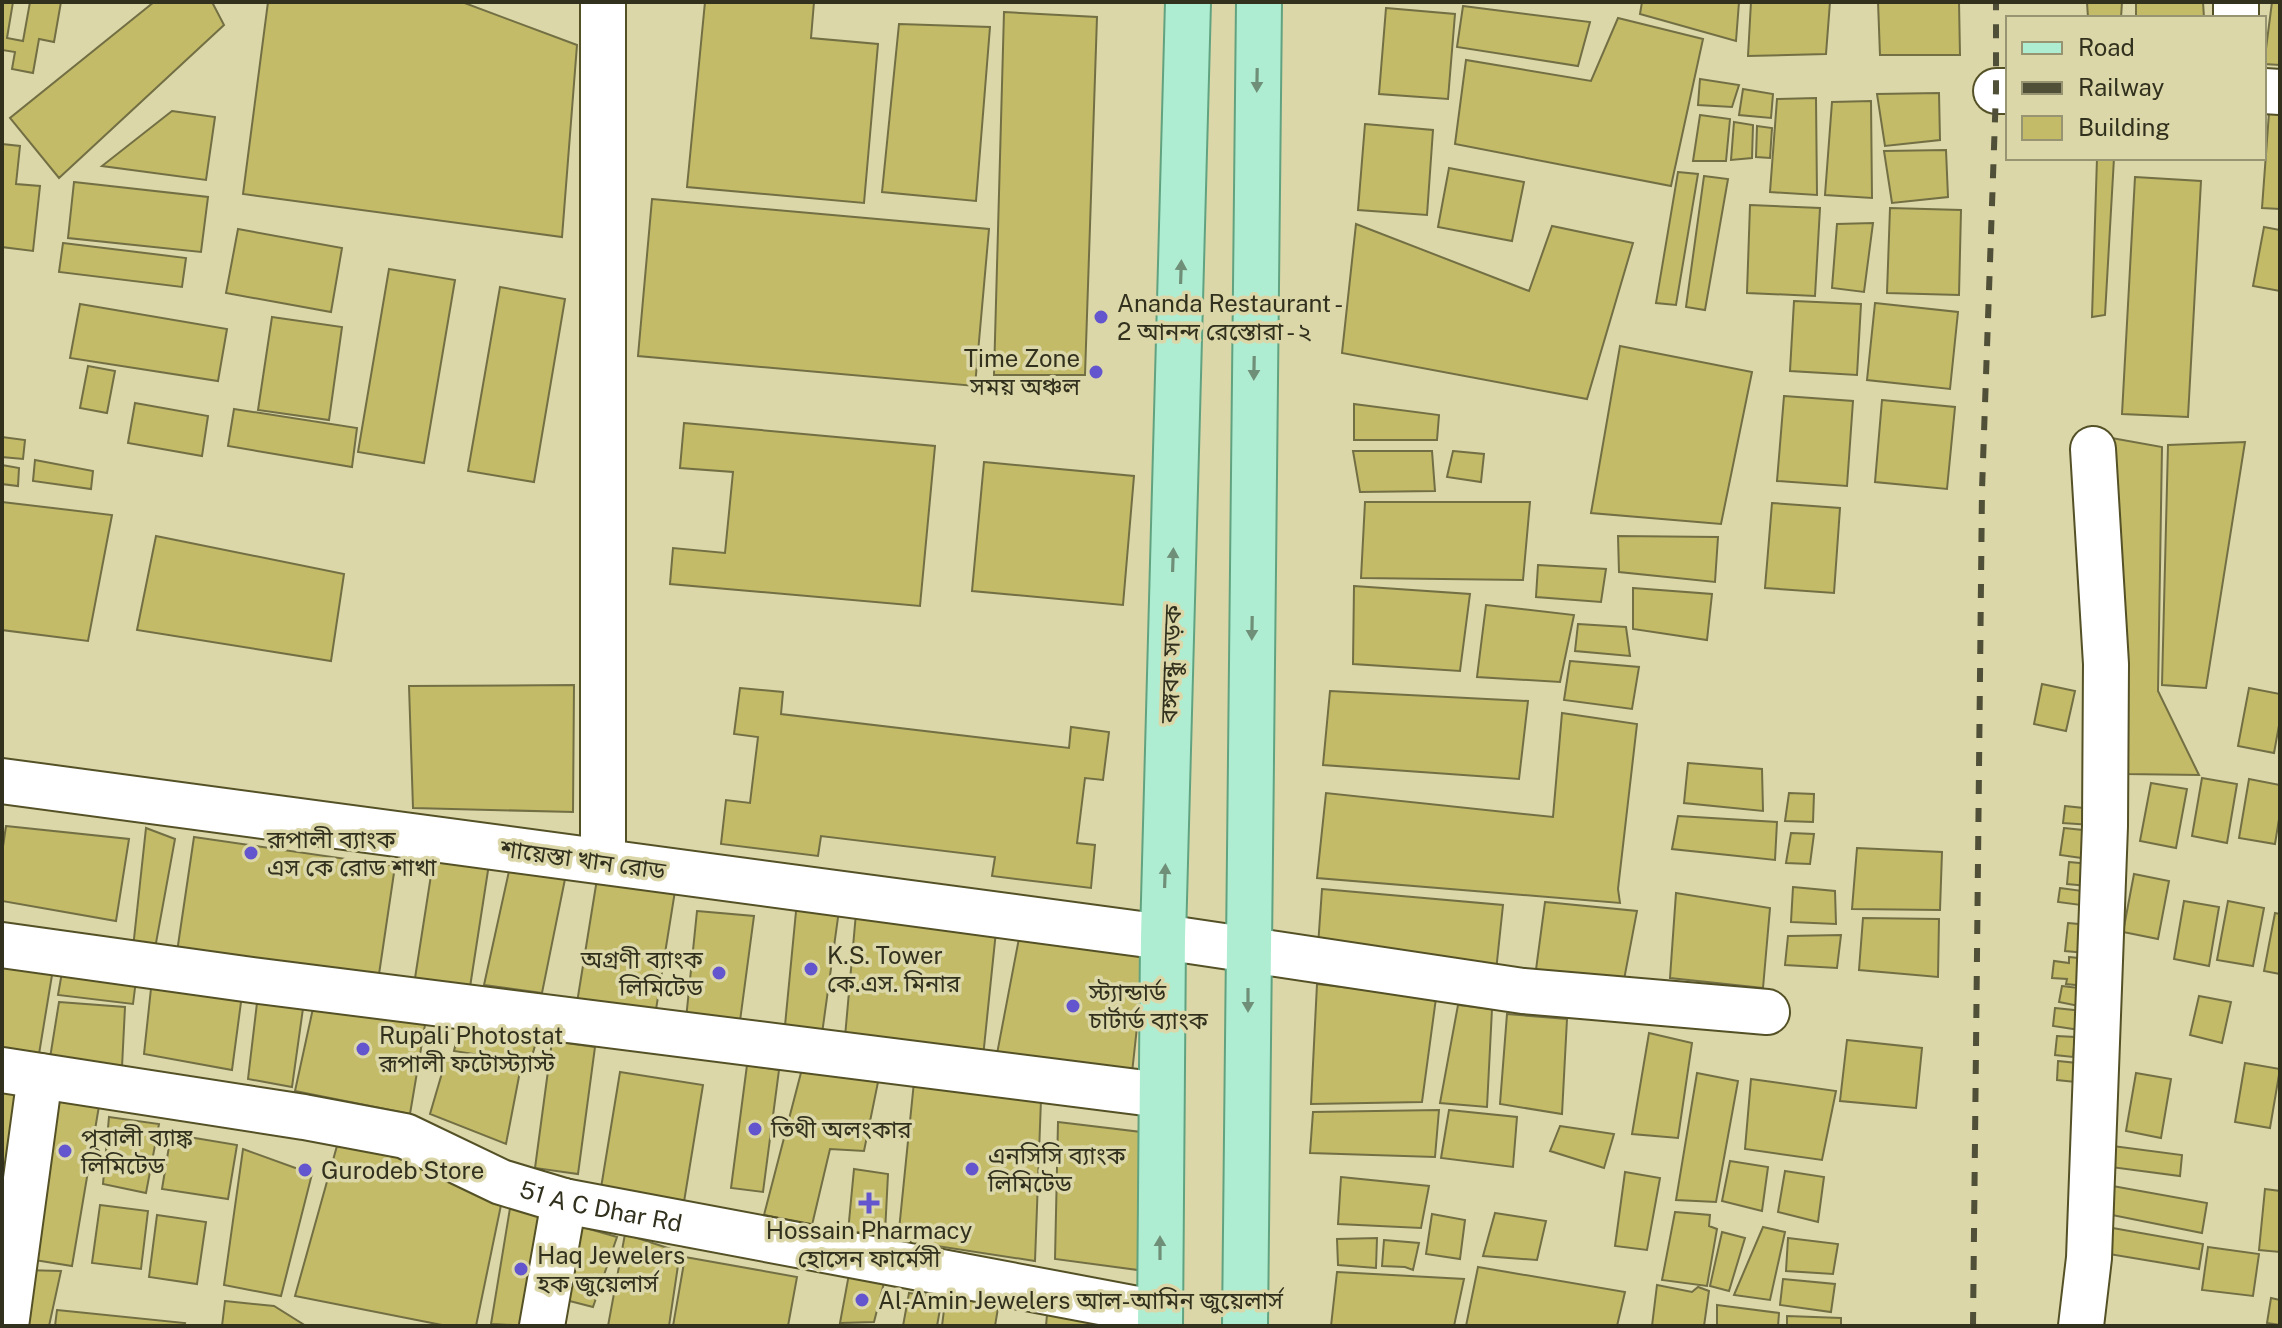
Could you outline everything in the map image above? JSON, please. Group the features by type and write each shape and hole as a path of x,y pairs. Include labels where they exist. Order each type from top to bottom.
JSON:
{"main road":[{"name":"বঙ্গবন্ধু সড়ক","path":"1159,1320 1163,937 1188,2"},
{"path":"1245,1326 1259,2"}],"street":[{"path":"603,2 603,861"},
{"path":"2081,1326 2089,1258 2105,826 2106,664 2093,449"},
{"name":"শায়েস্তা খান রোড","path":"2,781 1163,937 1523,991 1767,1012"},
{"path":"2,945 252,980 1161,1095"},
{"path":"6,1326 21,1073"},
{"name":"51 A C Dhar Rd","path":"21,1073 405,1136 501,1182 564,1201 1159,1320"},
{"path":"542,1326 564,1201"}],"building":[{"path":"2,2 13,2 7,38 23,41 30,2 61,2 54,42 39,39 33,73 12,69 15,52 2,50"},
{"path":"154,2 212,2 224,25 59,178 10,118"},
{"path":"268,2 462,2 577,45 562,237 243,194"},
{"path":"705,2 814,2 811,38 878,44 864,203 687,187"},
{"path":"1642,2 1739,2 1736,41 1640,14"},
{"path":"1751,2 1830,2 1826,54 1748,56"},
{"path":"1878,2 1959,2 1960,55 1880,55"},
{"path":"2087,2 2122,2 2121,16 2088,16"},
{"path":"2136,2 2203,2 2204,16 2136,16"},
{"path":"2272,2 2280,2 2280,65 2266,64"},
{"path":"1463,6 1590,22 1578,66 1457,47"},
{"path":"1386,8 1455,14 1448,99 1379,94"},
{"path":"1004,12 1097,17 1085,375 994,375"},
{"path":"1618,18 1703,39 1671,186 1455,144 1466,60 1591,81"},
{"path":"899,24 990,27 976,201 882,192"},
{"path":"1700,79 1739,85 1732,107 1698,105"},
{"path":"1743,89 1773,94 1771,118 1739,115"},
{"path":"1939,93 1940,140 1885,146 1877,94"},
{"path":"1816,98 1817,195 1770,192 1777,99"},
{"path":"1871,101 1872,198 1825,195 1832,102"},
{"path":"172,111 215,117 206,180 102,166"},
{"path":"2269,113 2280,113 2280,209 2262,208"},
{"path":"1700,115 1730,119 1726,161 1693,161"},
{"path":"1734,122 1753,125 1752,158 1731,160"},
{"path":"1365,124 1433,130 1427,215 1358,210"},
{"path":"1757,126 1772,128 1770,158 1756,157"},
{"path":"2,144 20,146 16,184 40,186 33,251 2,247"},
{"path":"1946,150 1948,197 1892,203 1884,151"},
{"path":"2097,160 2114,160 2105,315 2092,317"},
{"path":"1449,168 1524,182 1512,241 1438,227"},
{"path":"1678,172 1698,174 1676,305 1656,303"},
{"path":"1704,176 1728,179 1705,310 1686,307"},
{"path":"2135,177 2201,181 2188,417 2122,414"},
{"path":"74,182 208,197 201,252 68,238"},
{"path":"652,199 989,229 975,386 638,356"},
{"path":"1750,205 1820,208 1815,296 1747,293"},
{"path":"1890,208 1961,210 1959,295 1887,293"},
{"path":"1873,223 1864,292 1832,288 1837,224"},
{"path":"1356,224 1529,291 1552,226 1633,243 1587,399 1342,353"},
{"path":"2264,227 2280,230 2280,291 2253,286"},
{"path":"238,229 342,248 331,312 226,293"},
{"path":"63,243 186,258 182,287 59,272"},
{"path":"389,269 455,280 424,463 358,452"},
{"path":"500,287 565,299 534,482 468,471"},
{"path":"1794,301 1861,304 1857,375 1790,371"},
{"path":"1875,303 1958,312 1950,389 1867,380"},
{"path":"80,304 227,329 218,381 70,358"},
{"path":"272,317 342,327 329,420 258,410"},
{"path":"1620,346 1752,372 1721,524 1591,513"},
{"path":"88,366 115,371 107,413 80,408"},
{"path":"1784,396 1853,401 1847,486 1777,481"},
{"path":"1882,400 1955,407 1947,489 1875,482"},
{"path":"135,403 208,416 202,456 128,443"},
{"path":"1354,404 1439,415 1437,440 1354,440"},
{"path":"234,409 357,428 352,467 228,446"},
{"path":"684,423 935,446 920,606 670,584 673,548 725,553 733,472 680,468"},
{"path":"2,437 25,440 23,459 2,457"},
{"path":"2106,437 2162,447 2158,691 2199,775 2126,774"},
{"path":"2245,442 2206,688 2162,685 2168,445"},
{"path":"1353,451 1432,451 1435,491 1360,492"},
{"path":"1453,451 1484,454 1481,482 1447,477"},
{"path":"35,460 93,471 91,489 33,481"},
{"path":"984,462 1134,476 1123,605 972,591"},
{"path":"2,465 19,468 18,486 2,484"},
{"path":"2,502 112,515 88,641 2,630"},
{"path":"1365,502 1530,502 1523,580 1361,578"},
{"path":"1772,503 1840,508 1834,593 1765,588"},
{"path":"156,536 344,574 331,661 137,630"},
{"path":"1618,536 1718,537 1715,582 1619,572"},
{"path":"1538,565 1606,569 1601,602 1536,597"},
{"path":"1354,586 1470,594 1460,671 1353,664"},
{"path":"1633,588 1712,594 1707,640 1633,629"},
{"path":"1486,605 1574,615 1560,682 1477,677"},
{"path":"1578,624 1626,627 1630,656 1575,651"},
{"path":"1570,661 1639,667 1632,709 1564,700"},
{"path":"2042,684 2075,691 2066,731 2034,724"},
{"path":"574,685 573,812 413,808 409,686"},
{"path":"740,688 783,692 781,714 1069,748 1071,727 1109,732 1103,780 1085,778 1077,843 1095,845 1091,888 992,876 995,857 821,836 818,856 721,844 726,800 750,803 758,737 734,734"},
{"path":"2249,688 2280,694 2280,720 2274,753 2238,746"},
{"path":"1330,691 1528,701 1519,779 1323,765"},
{"path":"1562,713 1637,724 1618,889 1620,903 1317,878 1326,793 1553,817"},
{"path":"1688,763 1762,769 1763,811 1684,803"},
{"path":"2202,778 2237,784 2227,843 2192,836"},
{"path":"2249,779 2280,785 2275,844 2239,838"},
{"path":"2151,783 2187,789 2176,848 2140,841"},
{"path":"1789,793 1814,794 1813,822 1785,821"},
{"path":"2065,806 2093,809 2092,825 2063,823"},
{"path":"1678,816 1777,822 1775,860 1672,849"},
{"path":"6,826 129,839 116,921 2,901 2,853"},
{"path":"146,828 175,839 154,954 133,948"},
{"path":"2064,828 2092,831 2089,859 2060,855"},
{"path":"1791,833 1814,834 1810,864 1786,863"},
{"path":"194,837 395,866 378,981 177,952"},
{"path":"1857,848 1942,852 1940,910 1852,909"},
{"path":"434,856 489,864 468,1000 413,991"},
{"path":"2069,862 2090,864 2088,886 2067,884"},
{"path":"509,871 565,879 542,993 484,985"},
{"path":"2134,874 2169,881 2158,939 2123,932"},
{"path":"597,879 675,891 654,1022 576,1009"},
{"path":"1793,887 1835,891 1836,924 1791,922"},
{"path":"2060,888 2090,892 2088,906 2058,902"},
{"path":"1322,889 1503,905 1496,971 1318,946"},
{"path":"1676,893 1770,908 1763,988 1670,978"},
{"name":"K.S. Tower কে.এস. মিনার","path":"797,901 840,903 821,1041 784,1036"},
{"path":"2184,901 2219,907 2209,966 2174,959"},
{"path":"2228,901 2264,908 2253,966 2217,960"},
{"path":"1545,902 1637,911 1623,985 1535,977"},
{"name":"অগ্রণী ব্যাংক লিমিটেড","path":"697,911 754,916 738,1036 685,1029"},
{"path":"856,913 996,931 983,1057 845,1037"},
{"path":"2275,913 2280,914 2280,974 2264,971"},
{"path":"1863,918 1939,919 1938,977 1859,970"},
{"path":"2068,923 2089,925 2086,953 2065,951"},
{"name":"স্ট্যান্ডার্ড চার্টার্ড ব্যাংক","path":"1020,933 1145,953 1132,1073 996,1059"},
{"path":"1841,935 1837,968 1785,965 1788,936"},
{"path":"2069,957 2088,959 2085,986 2066,984 2067,979 2052,978 2054,961 2069,963"},
{"path":"2,961 53,969 39,1054 2,1048"},
{"path":"64,961 137,972 133,1004 58,995"},
{"path":"153,970 243,987 232,1070 144,1054"},
{"path":"1317,984 1436,998 1422,1102 1311,1104"},
{"path":"259,986 305,994 292,1087 248,1079"},
{"path":"2062,986 2087,989 2084,1007 2059,1002"},
{"name":"Rupali Photostat রূপালী ফটোস্ট্যাস্ট","path":"317,990 428,1007 410,1114 295,1091"},
{"path":"2199,996 2231,1002 2222,1043 2190,1035"},
{"path":"59,1002 125,1007 122,1067 50,1058"},
{"path":"1458,1005 1492,1009 1487,1107 1440,1103"},
{"path":"2055,1008 2083,1011 2080,1030 2053,1026"},
{"path":"1507,1014 1567,1019 1562,1114 1500,1104"},
{"path":"462,1017 543,1018 530,1063 454,1051"},
{"path":"1649,1033 1692,1043 1678,1138 1632,1134"},
{"path":"2057,1036 2075,1037 2073,1057 2055,1055"},
{"path":"1847,1040 1922,1048 1916,1108 1840,1101"},
{"path":"552,1041 595,1047 578,1174 535,1168"},
{"path":"447,1056 521,1066 506,1144 430,1114"},
{"path":"2058,1061 2077,1063 2075,1082 2057,1080"},
{"path":"2245,1063 2280,1069 2270,1128 2235,1122"},
{"name":"তিথী অলংকার","path":"747,1065 779,1070 763,1192 731,1188"},
{"path":"803,1065 878,1082 864,1151 830,1149 812,1225 764,1215"},
{"path":"620,1072 703,1085 683,1208 600,1194"},
{"name":"এনসিসি ব্যাংক লিমিটেড","path":"915,1072 1041,1099 1035,1261 898,1240"},
{"path":"1697,1073 1738,1081 1716,1202 1676,1200"},
{"path":"2136,1073 2171,1079 2161,1138 2126,1131"},
{"name":"পূবালী ব্যাঙ্ক লিমিটেড","path":"2,1077 35,1083 2,1242"},
{"path":"1751,1079 1836,1091 1822,1160 1745,1149"},
{"name":"পূবালী ব্যাঙ্ক লিমিটেড","path":"48,1097 99,1106 72,1266 22,1258"},
{"path":"1439,1110 1435,1157 1310,1153 1313,1112"},
{"path":"1449,1110 1517,1117 1513,1167 1441,1158"},
{"path":"109,1117 159,1124 146,1193 103,1184"},
{"path":"1058,1122 1141,1132 1138,1270 1055,1259"},
{"path":"1560,1126 1614,1134 1604,1168 1550,1151"},
{"path":"342,1128 501,1205 476,1326 447,1326 295,1296"},
{"path":"171,1134 237,1145 228,1199 162,1189"},
{"path":"2105,1145 2182,1155 2180,1176 2103,1166"},
{"path":"243,1149 312,1174 281,1296 224,1285"},
{"path":"1730,1161 1768,1167 1762,1211 1722,1201"},
{"name":"Hossain Pharmacy হোসেন ফার্মেসী","path":"854,1169 888,1174 885,1233 848,1232"},
{"path":"1785,1171 1824,1177 1818,1222 1778,1212"},
{"path":"1625,1172 1660,1178 1647,1250 1615,1246"},
{"path":"1341,1177 1429,1186 1421,1228 1338,1224"},
{"path":"2107,1185 2207,1203 2202,1233 2102,1213"},
{"path":"2265,1189 2280,1191 2280,1252 2259,1250"},
{"name":"Haq Jewelers হক জুয়েলার্স","path":"511,1202 551,1215 531,1326 491,1324"},
{"path":"100,1205 148,1211 141,1269 92,1263"},
{"path":"1675,1212 1710,1215 1709,1226 1717,1229 1707,1286 1662,1280"},
{"path":"1495,1213 1546,1221 1537,1260 1483,1256"},
{"path":"1432,1214 1465,1220 1460,1259 1426,1254"},
{"path":"157,1215 206,1222 197,1284 149,1277"},
{"path":"565,1222 617,1237 593,1307 554,1297"},
{"path":"1763,1227 1785,1232 1770,1300 1734,1295"},
{"path":"2107,1227 2203,1244 2199,1269 2103,1253"},
{"path":"1722,1232 1745,1238 1729,1291 1710,1286"},
{"path":"625,1234 680,1252 669,1326 608,1326"},
{"path":"1377,1238 1376,1268 1338,1265 1337,1239"},
{"path":"1788,1238 1838,1244 1833,1274 1786,1271"},
{"path":"1384,1240 1419,1243 1413,1270 1382,1266"},
{"path":"2208,1247 2259,1254 2253,1296 2202,1290"},
{"path":"685,1257 797,1277 788,1326 673,1326"},
{"path":"1478,1267 1625,1292 1617,1326 1466,1326"},
{"path":"23,1270 61,1271 49,1326 9,1326"},
{"path":"1337,1272 1464,1279 1454,1326 1331,1326"},
{"name":"Al-Amin Jewelers আল-আমিন জুয়েলার্স","path":"849,1274 885,1279 874,1322 840,1323"},
{"path":"1783,1279 1835,1284 1831,1312 1780,1305"},
{"path":"1657,1285 1692,1292 1698,1287 1709,1291 1704,1326 1652,1326"},
{"path":"909,1293 942,1298 937,1326 903,1326"},
{"path":"946,1294 999,1302 995,1326 942,1326"},
{"path":"2271,1298 2280,1300 2280,1325 2267,1323"},
{"path":"225,1301 274,1306 306,1326 222,1326"},
{"path":"1048,1303 1129,1326 1046,1326"},
{"path":"1717,1305 1779,1313 1778,1326 1717,1326"},
{"path":"57,1310 185,1323 184,1326 55,1326"},
{"path":"1787,1316 1841,1318 1841,1326 1787,1326"}],"railway":[{"path":"1973,1326 1982,490 1996,91 1996,2"}],"place":[{"name":"Ananda Restaurant - 2 আনন্দ রেস্তোরা - ২","path":"1101,317"},
{"name":"Time Zone সময় অঞ্চল","path":"1096,372"},
{"name":"রূপালী ব্যাংক এস কে রোড শাখা","path":"251,853"},
{"name":"K.S. Tower কে.এস. মিনার","path":"811,969"},
{"name":"অগ্রণী ব্যাংক লিমিটেড","path":"719,973"},
{"name":"স্ট্যান্ডার্ড চার্টার্ড ব্যাংক","path":"1073,1006"},
{"name":"Rupali Photostat রূপালী ফটোস্ট্যাস্ট","path":"363,1049"},
{"name":"তিথী অলংকার","path":"755,1129"},
{"name":"পূবালী ব্যাঙ্ক লিমিটেড","path":"65,1151"},
{"name":"এনসিসি ব্যাংক লিমিটেড","path":"972,1169"},
{"name":"Gurodeb Store","path":"305,1170"},
{"name":"Hossain Pharmacy হোসেন ফার্মেসী","path":"869,1203"},
{"name":"Haq Jewelers হক জুয়েলার্স","path":"521,1269"},
{"name":"Al-Amin Jewelers আল-আমিন জুয়েলার্স","path":"862,1300"}]}
